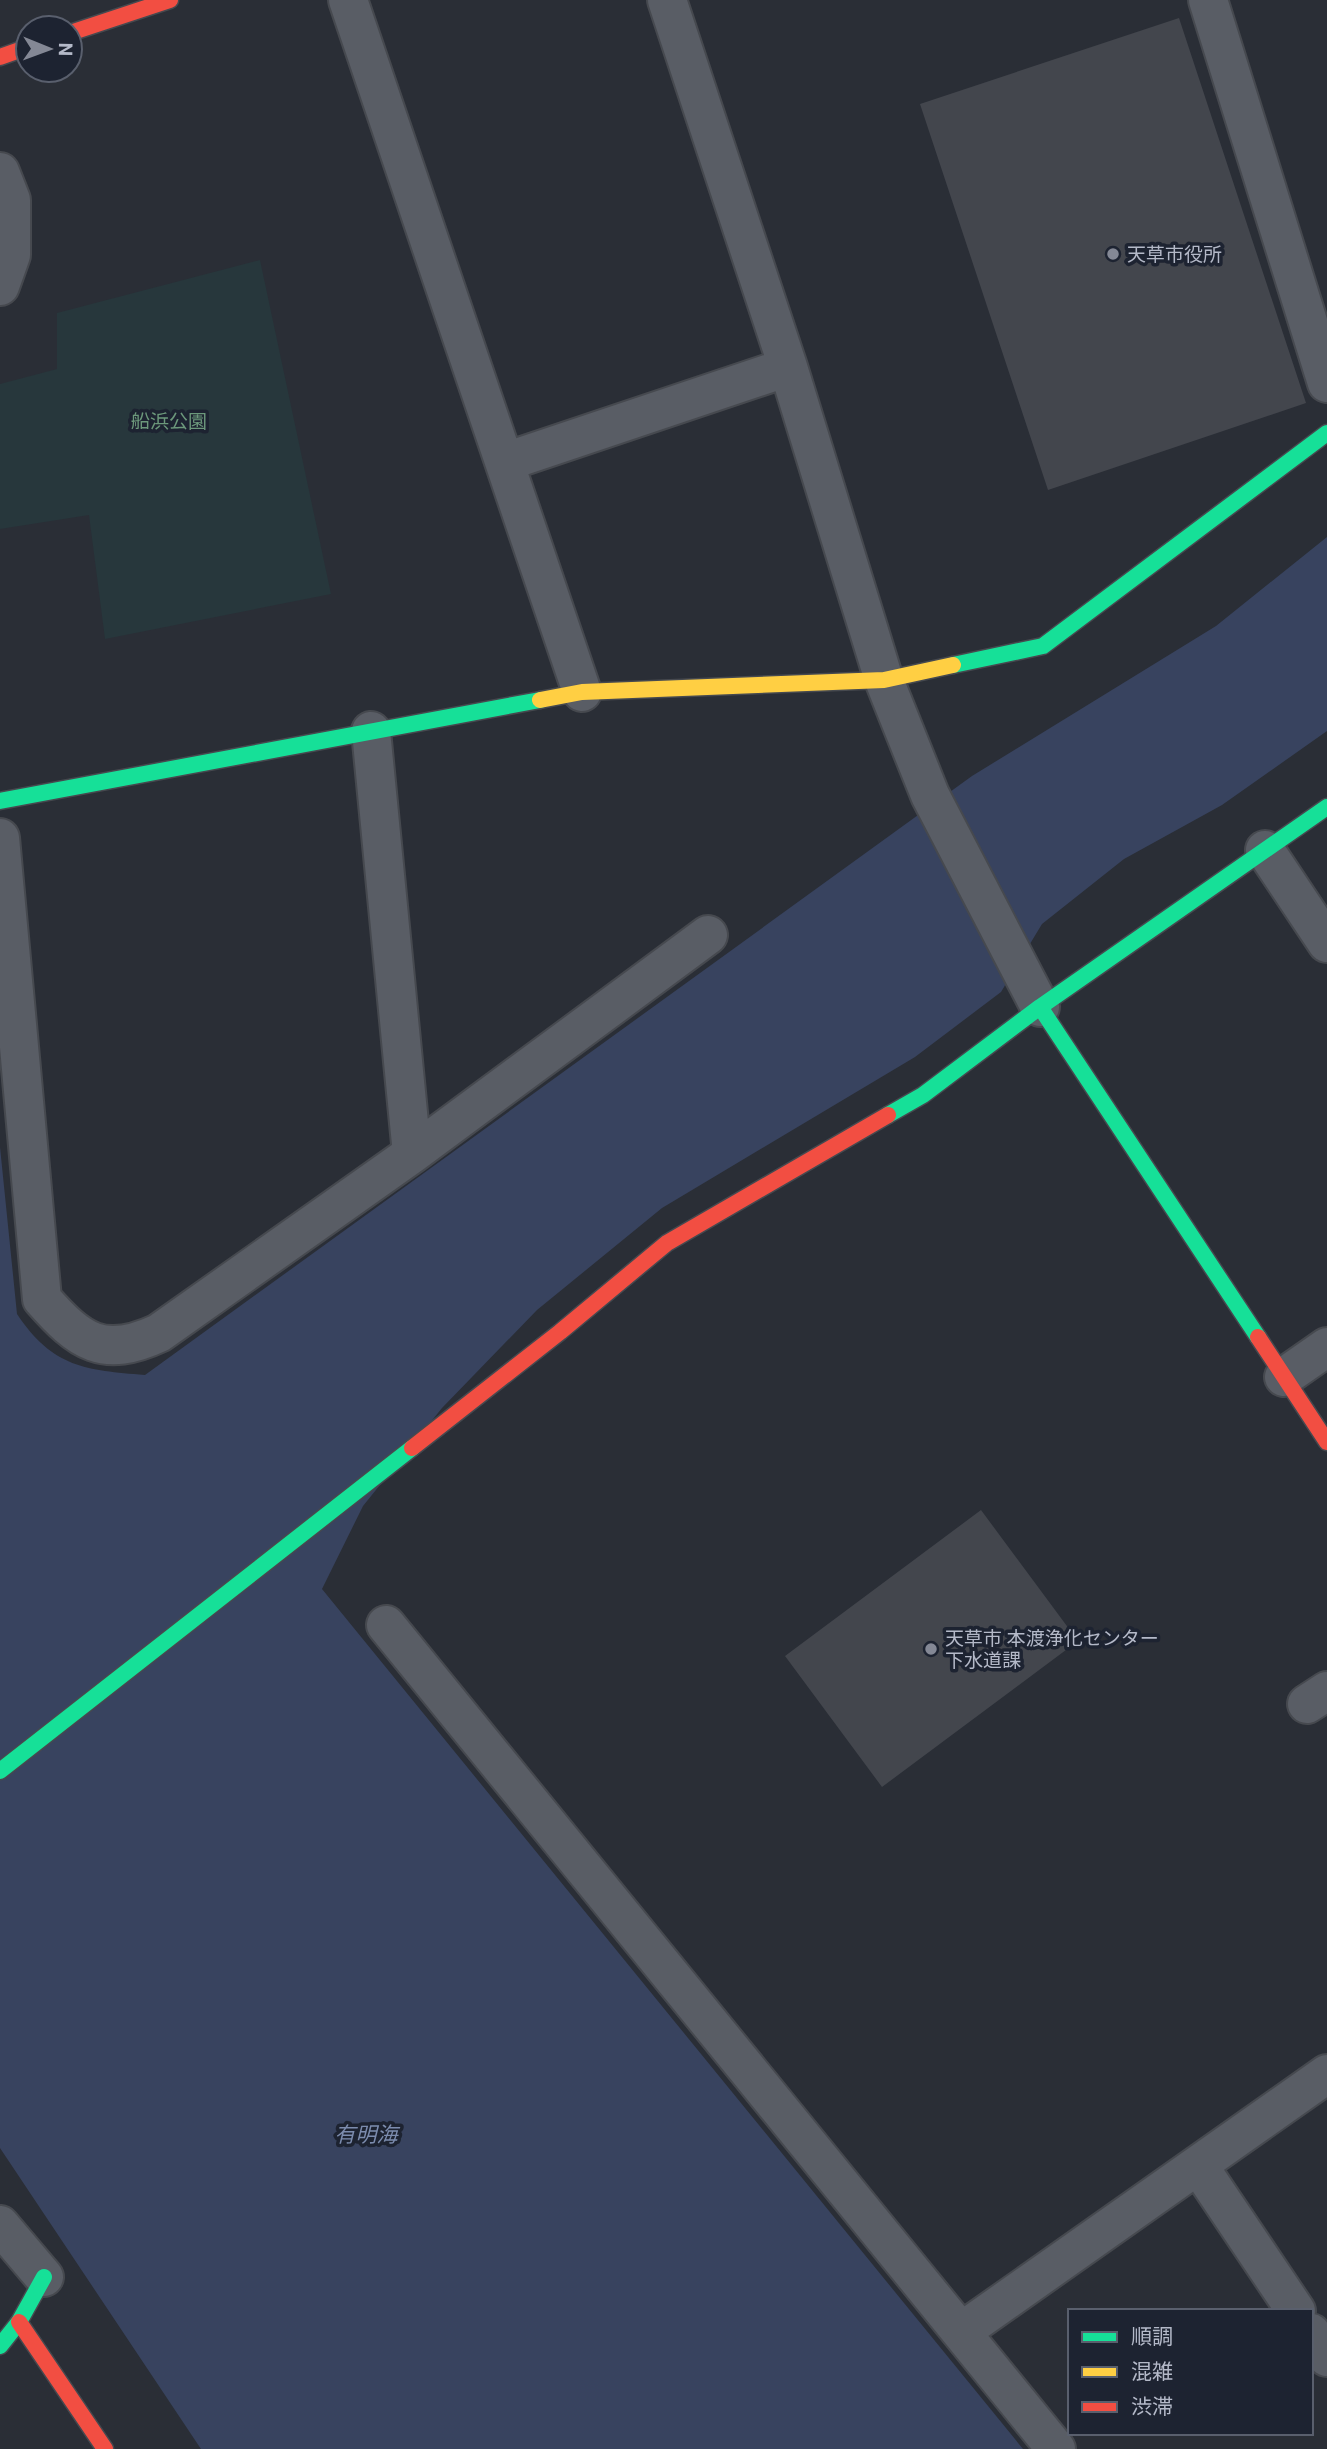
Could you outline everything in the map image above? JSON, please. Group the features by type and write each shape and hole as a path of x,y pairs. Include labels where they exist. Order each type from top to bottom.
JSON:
{"main road":[{"path":"84,28 170,0"},
{"path":"0,801 582,692 884,680 1043,646 1327,433"},
{"path":"0,1771 418,1443 667,1243 923,1095 1032,993 1265,850 1327,807"},
{"path":"1032,993 1327,1442"},
{"path":"0,2346 19,2322 44,2277"},
{"path":"19,2322 105,2449"}],"street":[{"path":"348,0 582,692"},
{"path":"667,0 788,367 884,680 930,795 1032,993"},
{"path":"1208,0 1327,383"},
{"path":"0,172 11,200 11,255 0,286"},
{"path":"505,461 788,367"},
{"path":"371,732 412,1154"},
{"path":"0,838 42,1299 62,1321 85,1338 109,1346 135,1344 159,1333 412,1154 708,935"},
{"path":"1265,850 1327,943"},
{"path":"1284,1377 1327,1347"},
{"path":"386,1625 1056,2449"},
{"path":"961,2332 1327,2074"},
{"path":"1198,2165 1295,2309"},
{"path":"0,2225 44,2277"},
{"path":"1313,2336 1327,2357"}],"green space":[{"name":"船浜公園","path":"260,260 331,594 105,639 89,515 0,529 0,384 57,369 57,313"}],"water":[{"name":"有明海","path":"1327,537 1327,731 1222,805 1124,859 1042,924 1001,992 915,1057 662,1208 537,1310 442,1408 363,1506 322,1589 1023,2449 201,2449 0,2148 0,1147 17,1314 44,1346 72,1363 105,1371 145,1375 972,776 1216,626"}],"building":[{"name":"天草市役所","path":"1179,18 1306,403 1048,490 920,104"},
{"name":"天草市 本渡浄化センター 下水道課","path":"981,1510 1078,1641 882,1787 785,1656"}],"traffic: fast":[{"path":"953,665 1043,646 1327,433"},
{"path":"0,801 540,700"},
{"path":"888,1115 923,1095 1040,1007 1327,807"},
{"path":"1040,1007 1258,1337"},
{"path":"0,1771 412,1448"},
{"path":"0,2346 19,2322 44,2277"}],"traffic: slow":[{"path":"540,700 582,692 884,680 953,665"}],"traffic: jam":[{"path":"84,28 170,0"},
{"path":"0,57 14,52"},
{"path":"412,1448 560,1332 667,1243 888,1115"},
{"path":"1258,1337 1327,1442"},
{"path":"19,2322 105,2449"}],"place":[{"name":"天草市役所","path":"1113,254"},
{"name":"天草市 本渡浄化センター 下水道課","path":"931,1649"}]}
